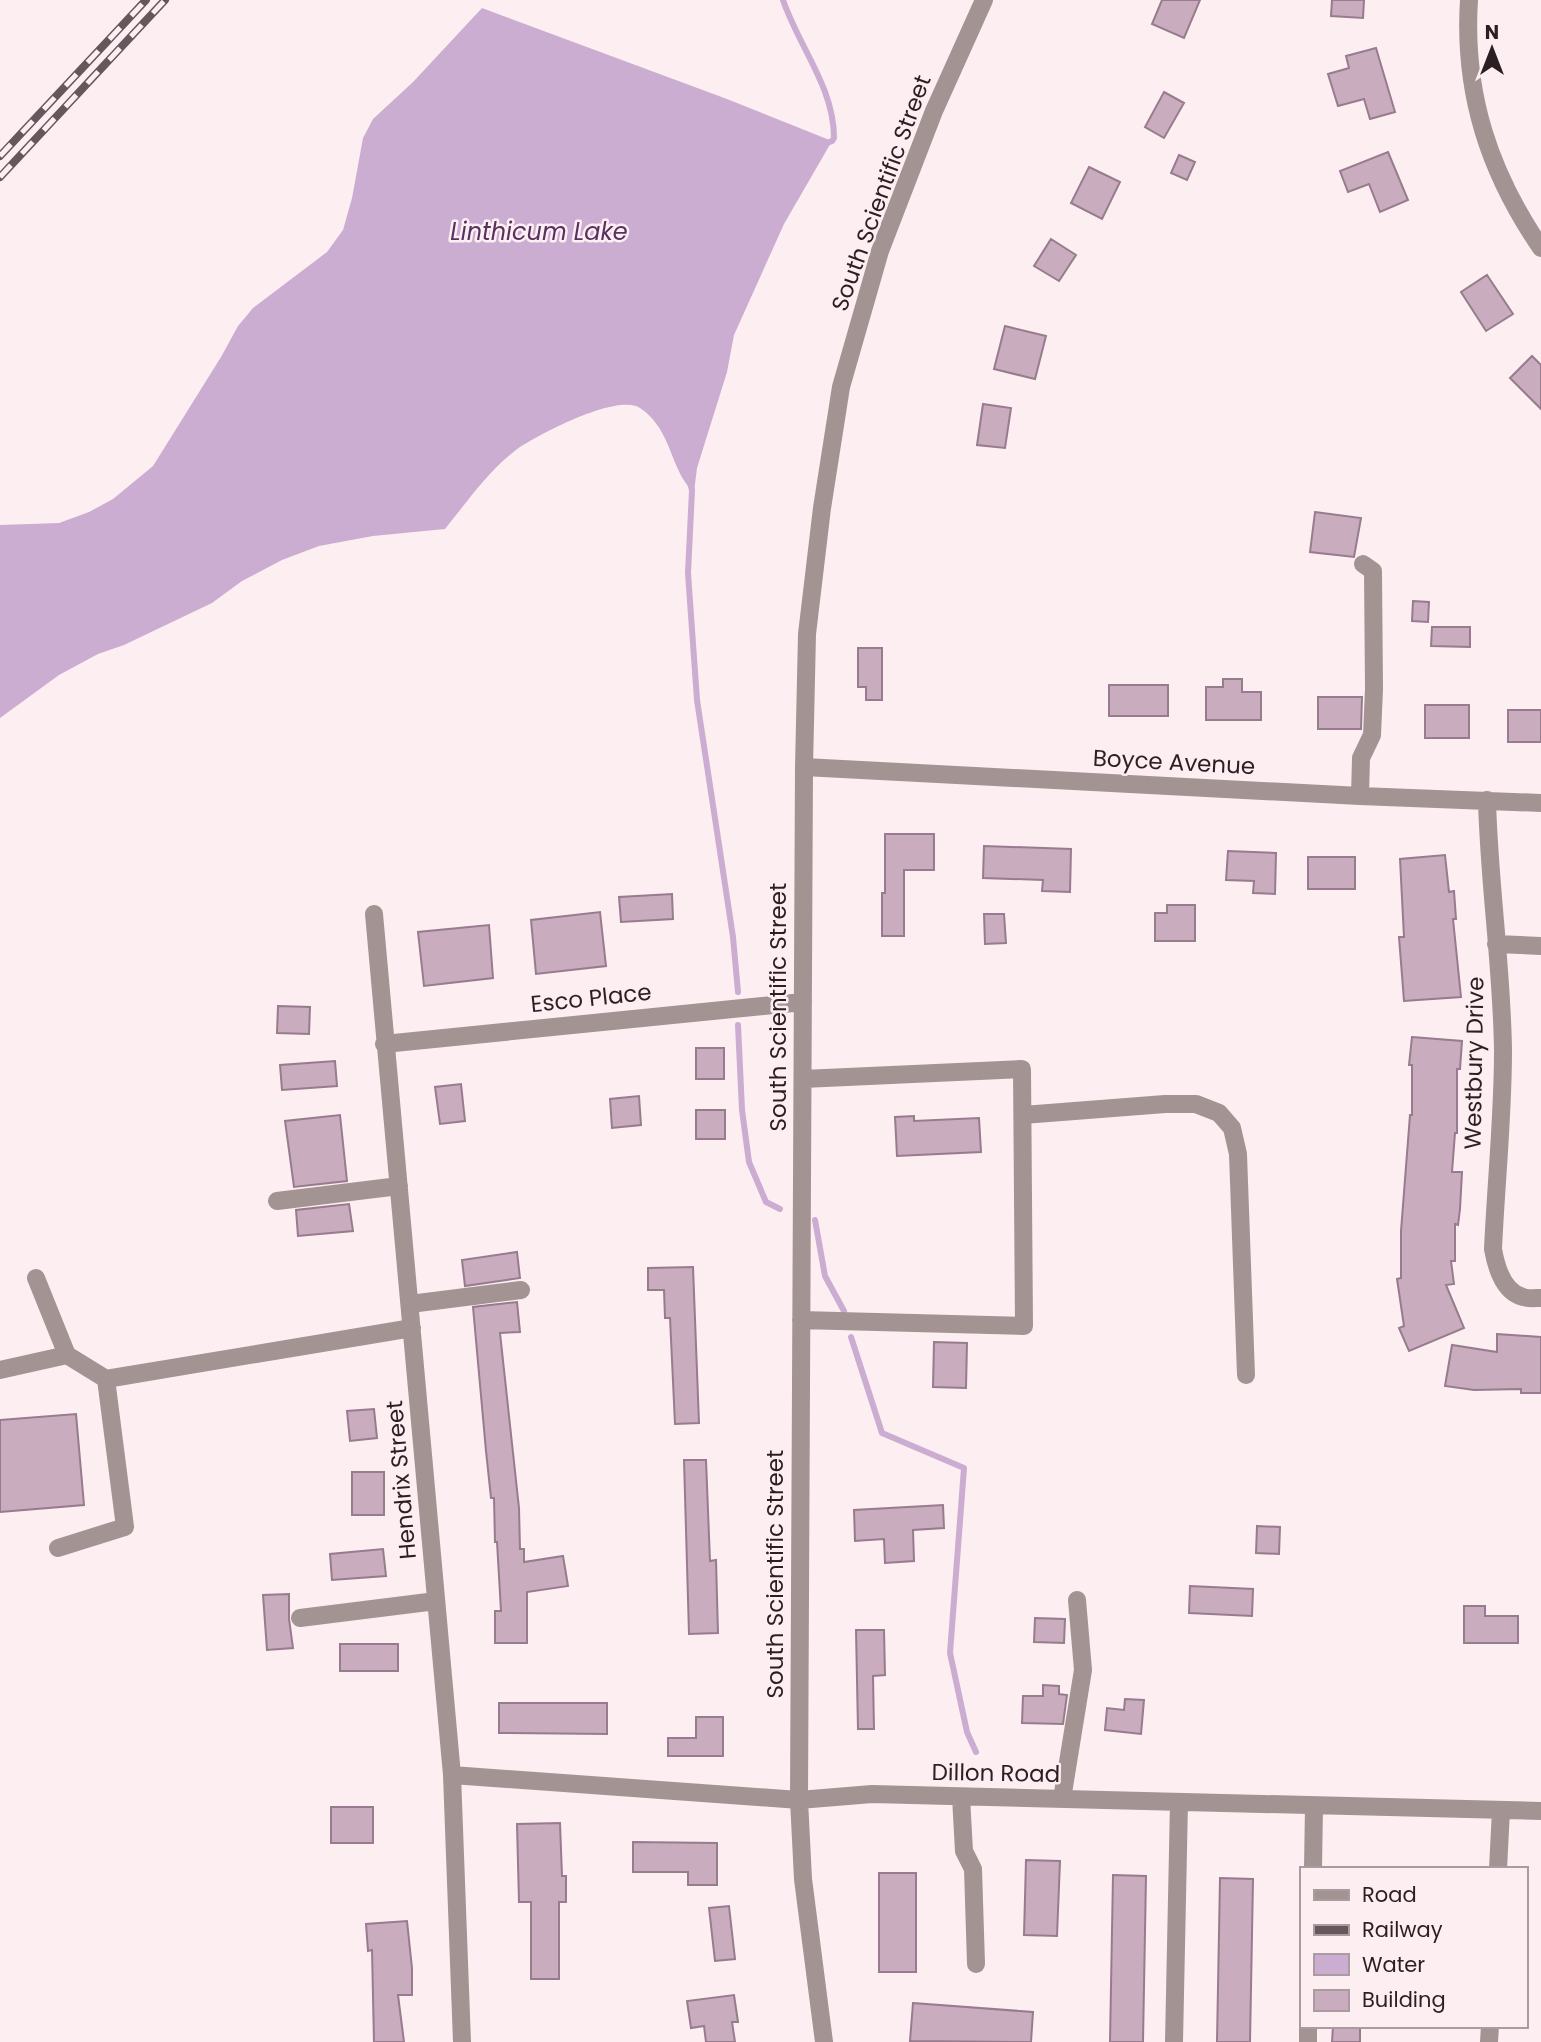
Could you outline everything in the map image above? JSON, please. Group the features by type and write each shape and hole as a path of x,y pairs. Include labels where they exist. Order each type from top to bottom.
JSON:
{"street":[{"name":"South Scientific Street","path":"824,2042 803,1879 799,1800 807,634 822,508 841,387 880,251 934,111 984,0"},
{"path":"1469,0 1468,42 1472,83 1481,128 1497,174 1517,212 1541,248"},
{"path":"1360,796 1361,758 1372,735 1374,689 1373,572 1363,564"},
{"name":"Boyce Avenue","path":"804,767 1541,803"},
{"name":"Westbury Drive","path":"1487,800 1500,970 1503,1053 1493,1249 1500,1277 1512,1291 1521,1297 1541,1298"},
{"name":"Hendrix Street","path":"373,914 452,1775 461,2042"},
{"path":"1496,944 1541,946"},
{"name":"Esco Place","path":"384,1044 803,1002"},
{"path":"801,1320 1024,1326 1022,1069 803,1079"},
{"path":"1023,1115 1196,1104 1219,1113 1232,1128 1238,1154 1246,1375"},
{"path":"277,1201 399,1186"},
{"path":"36,1278 67,1356 106,1379 412,1328"},
{"path":"410,1304 521,1290"},
{"path":"0,1370 67,1356"},
{"path":"58,1548 125,1527 106,1379"},
{"path":"1062,1799 1083,1670 1077,1600"},
{"path":"300,1618 436,1601"},
{"name":"Dillon Road","path":"452,1775 799,1800 872,1794 1541,1811"},
{"path":"961,1797 964,1851 973,1869 976,1964"},
{"path":"1174,2042 1180,1802"},
{"path":"1313,1867 1314,1806"},
{"path":"1498,1867 1501,1810"}],"water":[{"name":"Linthicum Lake","path":"482,8 832,141 784,224 734,335 727,372 697,468 694,492 680,474 665,439 651,417 640,408 629,405 596,411 558,426 516,450 487,477 445,529 373,536 319,546 282,560 242,581 212,603 124,645 98,654 59,675 0,718 0,525 59,523 89,512 113,499 153,466 238,326 253,308 327,252 343,230 363,138 373,119 413,82"}],"building":[{"path":"1162,0 1200,0 1184,38 1152,24"},
{"path":"1332,0 1364,0 1363,18 1331,16"},
{"path":"1376,48 1395,112 1370,119 1364,99 1338,106 1328,74 1349,68 1346,56"},
{"path":"1164,92 1184,103 1164,138 1145,127"},
{"path":"1388,152 1408,200 1380,212 1369,184 1348,192 1340,171"},
{"path":"1179,155 1195,162 1187,180 1171,173"},
{"path":"1089,167 1120,182 1102,219 1071,203"},
{"path":"1051,239 1076,255 1059,281 1034,266"},
{"path":"1487,275 1513,314 1486,331 1461,292"},
{"path":"1005,326 1046,336 1035,379 994,369"},
{"path":"1532,356 1541,365 1541,409 1510,378"},
{"path":"983,404 1011,408 1005,448 977,445"},
{"path":"1315,512 1361,518 1354,557 1310,552"},
{"path":"1413,601 1429,602 1428,622 1412,621"},
{"path":"1432,627 1470,627 1470,647 1431,646"},
{"path":"858,648 882,648 882,700 866,700 866,687 858,687"},
{"path":"1223,679 1242,679 1242,692 1261,692 1261,720 1206,720 1206,687 1223,687"},
{"path":"1109,685 1168,685 1168,716 1109,716"},
{"path":"1318,697 1362,697 1361,729 1318,729"},
{"path":"1425,705 1469,705 1469,738 1425,738"},
{"path":"1508,710 1541,710 1541,742 1508,742"},
{"path":"885,834 934,834 934,870 904,870 904,936 882,936"},
{"path":"984,846 1071,849 1070,892 1042,891 1043,880 983,878"},
{"path":"1228,851 1276,853 1275,894 1253,893 1254,881 1226,880"},
{"path":"1445,855 1449,892 1454,891 1456,919 1453,919 1461,997 1404,1001 1399,937 1404,937 1400,859"},
{"path":"1308,857 1355,857 1355,889 1308,889"},
{"path":"672,894 673,919 621,922 619,897"},
{"path":"1167,905 1195,905 1195,941 1155,941 1155,913 1167,913"},
{"path":"600,912 606,966 536,974 531,920"},
{"path":"984,914 1004,914 1006,943 985,944"},
{"path":"489,925 493,978 424,986 418,932"},
{"path":"278,1006 310,1007 309,1034 277,1033"},
{"path":"1412,1037 1462,1041 1460,1069 1457,1069 1457,1133 1452,1172 1462,1172 1460,1209 1458,1225 1455,1224 1455,1261 1451,1261 1454,1284 1446,1285 1464,1328 1409,1351 1399,1328 1404,1326 1397,1279 1401,1278 1401,1231 1412,1115 1412,1065 1409,1065"},
{"path":"696,1048 724,1048 724,1079 696,1079"},
{"path":"335,1061 337,1086 282,1090 280,1065"},
{"path":"461,1084 465,1121 440,1124 435,1087"},
{"path":"639,1096 641,1125 612,1128 610,1099"},
{"path":"696,1110 725,1110 725,1139 696,1139"},
{"path":"340,1115 347,1181 294,1187 285,1121"},
{"path":"914,1116 914,1121 979,1118 981,1152 897,1156 895,1117"},
{"path":"349,1204 353,1231 298,1236 296,1210"},
{"path":"517,1252 520,1278 465,1286 462,1260"},
{"path":"693,1267 699,1423 675,1424 670,1318 665,1318 664,1290 648,1290 648,1268"},
{"path":"517,1302 520,1332 500,1333 519,1508 520,1549 524,1549 524,1562 563,1556 568,1586 527,1592 527,1643 495,1643 495,1611 501,1611 497,1542 473,1307"},
{"path":"1497,1334 1541,1337 1541,1393 1521,1393 1521,1389 1474,1390 1445,1386 1452,1345 1497,1352"},
{"path":"934,1342 967,1343 966,1388 933,1387"},
{"path":"374,1409 377,1438 350,1441 347,1411"},
{"path":"76,1414 84,1505 0,1512 0,1420"},
{"path":"684,1460 706,1460 710,1561 716,1560 718,1633 689,1634"},
{"path":"352,1472 384,1472 384,1515 352,1515"},
{"path":"943,1505 944,1528 913,1530 914,1561 885,1563 884,1539 855,1541 854,1510"},
{"path":"1257,1526 1280,1527 1279,1554 1256,1553"},
{"path":"383,1549 386,1576 332,1580 330,1554"},
{"path":"1190,1586 1253,1589 1252,1616 1189,1613"},
{"path":"289,1594 293,1648 267,1650 263,1595"},
{"path":"1464,1606 1485,1606 1485,1616 1518,1616 1518,1643 1464,1643"},
{"path":"1035,1618 1065,1619 1064,1643 1034,1642"},
{"path":"856,1630 884,1630 885,1675 873,1676 874,1729 858,1729"},
{"path":"340,1644 398,1644 398,1671 340,1671"},
{"path":"1043,1685 1059,1686 1059,1694 1067,1695 1063,1724 1022,1723 1023,1696 1043,1696"},
{"path":"1125,1699 1144,1700 1141,1734 1105,1730 1107,1708 1124,1710"},
{"path":"499,1703 607,1703 607,1734 499,1733"},
{"path":"696,1717 723,1717 723,1756 668,1756 668,1738 696,1738"},
{"path":"331,1807 373,1807 373,1843 331,1843"},
{"path":"560,1823 566,1902 559,1902 559,1979 531,1979 531,1902 519,1902 517,1824"},
{"path":"633,1842 717,1843 717,1885 688,1885 688,1872 633,1872"},
{"path":"1026,1860 1060,1861 1057,1936 1024,1935"},
{"path":"879,1873 916,1873 916,1972 879,1972"},
{"path":"1113,1875 1146,1876 1143,2042 1110,2042"},
{"path":"1220,1878 1253,1879 1250,2042 1217,2042"},
{"path":"729,1906 735,1959 715,1961 709,1908"},
{"path":"407,1921 412,1995 398,1995 404,2042 374,2042 372,1950 368,1951 366,1924"},
{"path":"734,1995 738,2022 732,2022 735,2042 706,2042 704,2026 691,2028 687,2001"},
{"path":"913,2003 1033,2012 1031,2042 910,2041"},
{"path":"1333,2028 1360,2028 1360,2042 1332,2042"}],"waterway":[{"path":"783,0 828,102 834,138 827,143"},
{"path":"690,483 692,490 688,573 697,700 733,937 738,992"},
{"path":"738,1025 742,1110 749,1162 766,1202 780,1209"},
{"path":"815,1220 825,1276 844,1311"},
{"path":"851,1337 882,1433 964,1468 950,1653 967,1732 976,1752"}],"railway":[{"path":"0,156 146,0"},
{"path":"0,177 165,0"}]}
